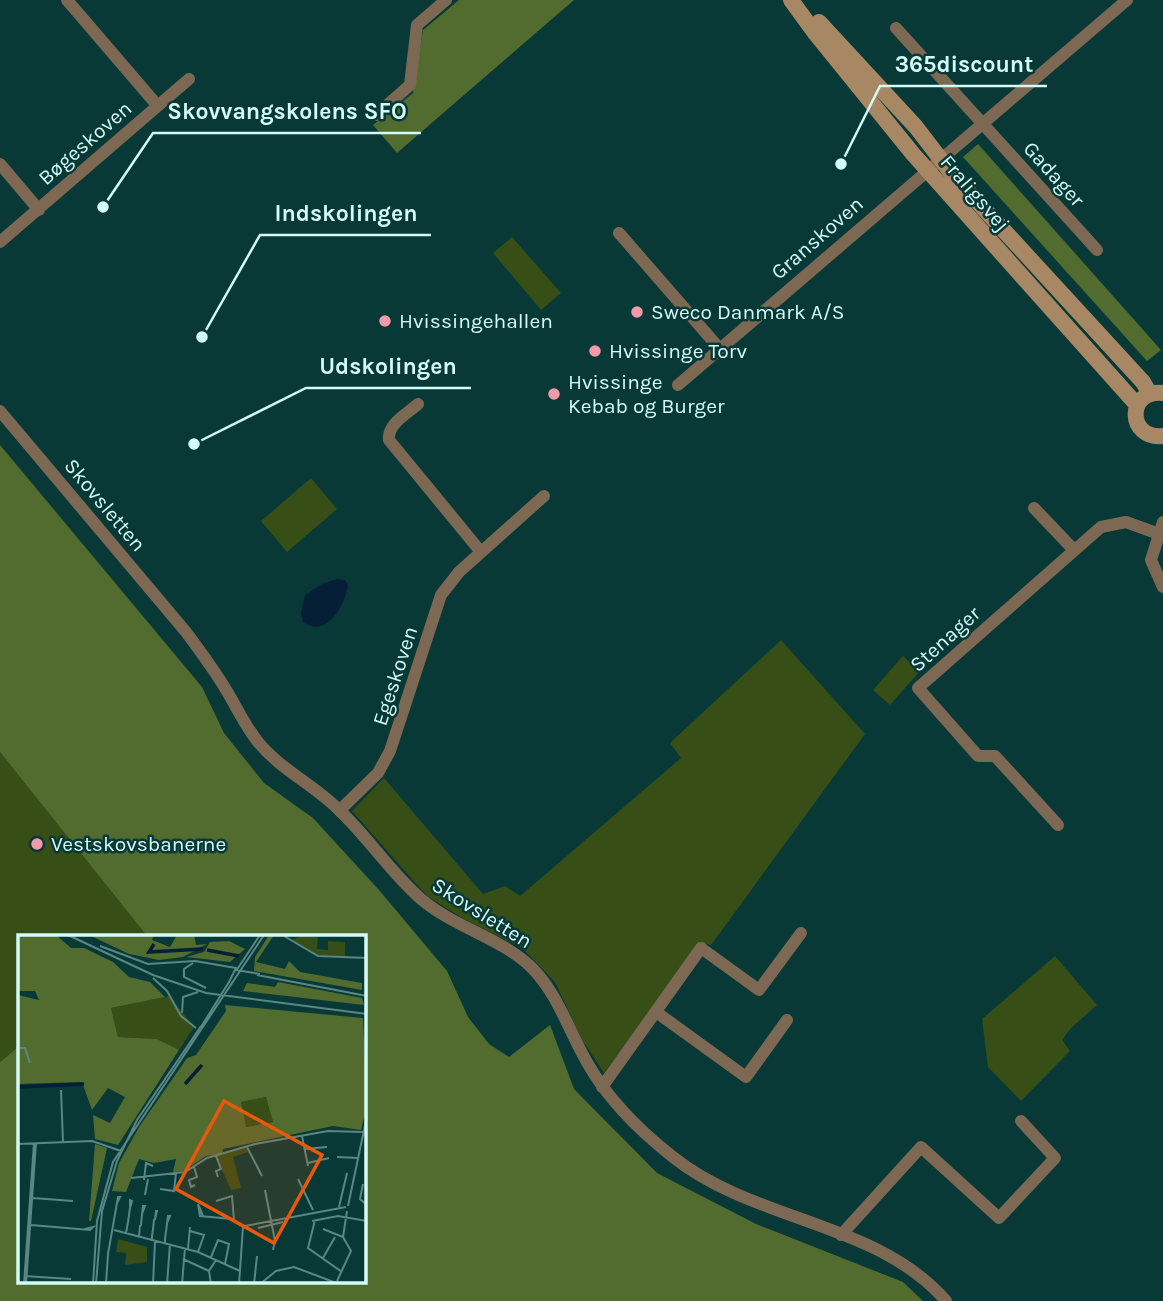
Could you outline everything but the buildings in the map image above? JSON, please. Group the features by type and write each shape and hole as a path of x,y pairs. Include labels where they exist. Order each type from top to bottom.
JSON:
{"street":[{"name":"Bøgeskoven","path":"67,0 157,105"},
{"path":"376,115 410,85 417,25 446,0"},
{"name":"Fraligsvej","path":"791,0 928,170 1138,405"},
{"name":"Fraligsvej","path":"798,0 916,127 952,174 1135,373 1157,393"},
{"path":"941,159 1119,3"},
{"name":"Gadager","path":"896,28 1097,250"},
{"name":"Bøgeskoven","path":"0,242 189,79"},
{"name":"Granskoven","path":"678,385 941,159"},
{"name":"Bøgeskoven","path":"0,164 39,209"},
{"path":"619,233 719,348"},
{"path":"1157,393 1138,405 1136,420 1140,429 1148,435 1163,436"},
{"path":"418,404 392,426 389,440 481,552"},
{"name":"Skovsletten","path":"0,411 186,632 208,661 259,743 275,760 340,810 410,890 434,910 457,925 512,952 530,966 555,997 574,1039 602,1087 641,1130 698,1176 750,1202 878,1249 902,1262 946,1301"},
{"name":"Egeskoven","path":"340,810 378,773 390,751 441,595 458,572 544,496"},
{"path":"1034,508 1074,550"},
{"name":"Stenager","path":"1058,825 995,756 978,756 918,688 1101,527 1126,522 1161,528 1151,560 1163,587"},
{"path":"602,1087 701,948 760,990 801,933"},
{"path":"656,1012 746,1077 787,1020"},
{"path":"841,1235 921,1147 999,1219 1055,1158 1021,1121"}],"green space":[{"path":"459,0 574,0 397,153 373,125 413,93 423,30"},
{"path":"978,144 1161,350 1147,361 963,157"},
{"path":"512,237 561,293 541,310 493,253"},
{"path":"0,445 202,687 224,733 264,783 313,818 379,890 447,971 468,1017 489,1044 509,1057 550,1025 574,1089 657,1173 756,1224 903,1282 923,1301 0,1301 0,1062 18,1047 18,1284 366,1284 366,935 146,935 0,752"},
{"path":"311,478 337,509 287,552 261,521"},
{"path":"781,640 865,734 711,945 700,942 604,1073 581,1038 555,982 522,948 464,919 427,896 352,811 384,778 483,894 505,886 520,896 681,758 670,743"},
{"path":"903,656 920,671 890,705 873,690"},
{"name":"Vestskovsbanerne","path":"0,752 148,935 18,935 18,1047 0,1062"},
{"path":"1055,956 1097,1005 1071,1028 1062,1040 1070,1051 1021,1101 988,1067 982,1019"}],"water":[{"path":"337,579 345,580 348,586 343,602 333,618 320,626 303,622 301,613 305,595 322,584"}],"place":[{"name":"365discount","path":"841,164"},
{"name":"Skovvangskolens SFO","path":"103,207"},
{"name":"Sweco Danmark A/S","path":"637,312"},
{"name":"Hvissingehallen","path":"385,321"},
{"name":"Indskolingen","path":"202,337"},
{"name":"Hvissinge Torv","path":"595,351"},
{"name":"Hvissinge Kebab og Burger","path":"554,394"},
{"name":"Udskolingen","path":"194,444"},
{"name":"Vestskovsbanerne","path":"37,844"}]}
